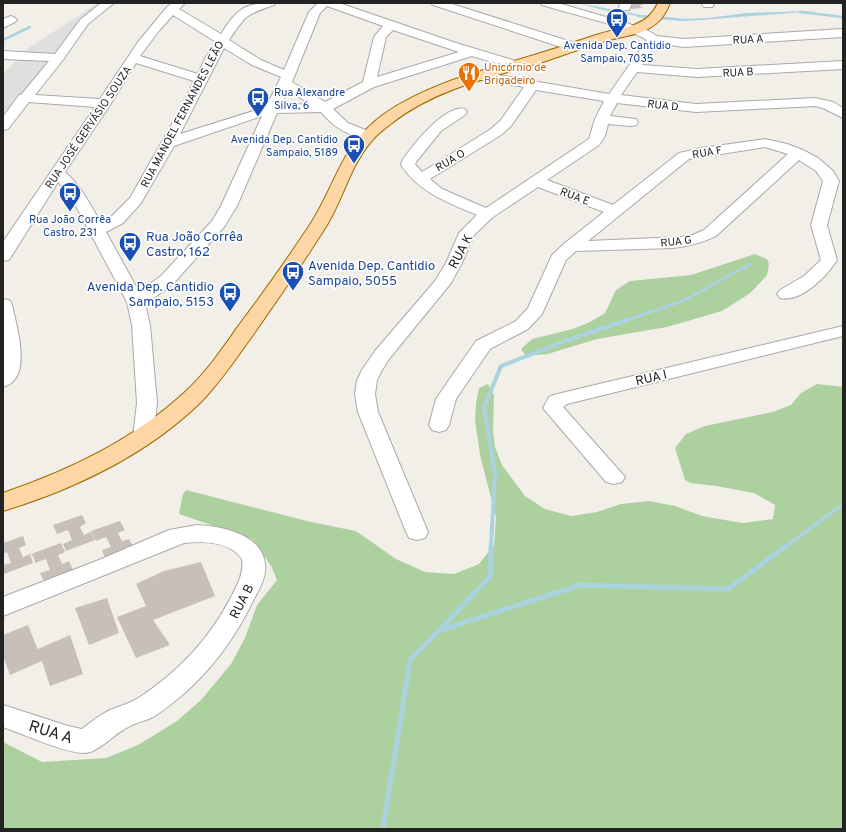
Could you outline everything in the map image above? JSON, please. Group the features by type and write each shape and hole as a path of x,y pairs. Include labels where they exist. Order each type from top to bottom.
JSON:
{"main road":[{"path":"3,502 64,480 99,463 143,437 164,422 206,384 263,308 322,220 354,156 368,136 394,114 423,97 462,81 631,29 639,28 654,19 664,3"}],"street":[{"path":"3,126 24,98 58,58 84,22 108,3"},
{"name":"RUA MANOEL FERNANDES LEÃO","path":"97,231 117,220 136,200 168,143 222,40 241,14 270,3"},
{"path":"136,302 167,280 221,218 239,186 260,133 273,109 315,12 324,3"},
{"path":"328,3 515,65"},
{"path":"437,3 574,47"},
{"path":"546,3 631,29 654,39"},
{"path":"175,6 261,66 286,79 326,108 332,117 343,126 368,136"},
{"name":"RUA JOSÉ GERVÁSIO SOUZA","path":"3,256 18,230 156,25 175,6"},
{"path":"466,12 480,6"},
{"path":"369,84 380,37 383,32 392,25"},
{"name":"RUA A","path":"654,39 684,43 843,33"},
{"name":"RUA K","path":"417,532 368,412 366,394 367,380 382,355 442,283 454,263 467,233 487,214 594,142 598,136 602,119 612,99 654,39"},
{"path":"168,143 263,111 273,109 326,108 369,84 472,52"},
{"path":"3,55 58,58"},
{"path":"134,58 202,79"},
{"name":"RUA B","path":"634,68 697,73 843,65"},
{"name":"RUA D","path":"481,76 612,99 706,109 815,102 828,105 843,114"},
{"name":"RUA O","path":"487,214 437,192 420,179 496,132 506,123 532,86"},
{"path":"24,98 103,103"},
{"path":"420,179 410,168 408,164 409,161 436,128 460,112"},
{"path":"602,119 630,122"},
{"name":"RUA F","path":"439,425 446,399 479,350 487,342 522,325 536,310 558,259 571,246 684,156 701,152 765,143 778,145 815,162 830,177 831,181 820,220 829,260 808,283 786,294"},
{"name":"RUA G","path":"571,246 668,243 695,240 710,233 798,154"},
{"path":"57,173 70,184 136,302 141,325 147,403 143,437"},
{"name":"RUA E","path":"536,181 615,211"},
{"path":"3,304 8,355 8,375 3,381"},
{"name":"RUA I","path":"614,477 553,408 556,402 567,397 843,331"},
{"path":"147,403 151,410 164,422"},
{"name":"RUA B","path":"3,607 107,566 177,536 210,533 243,545 250,552 254,567 253,577 228,626 203,658 166,693 148,706 118,719"},
{"name":"RUA A","path":"3,716 68,738 85,741 118,719"}],"shaded area":[{"path":"98,3 108,3 80,21 3,121 3,74 30,47"}],"green space":[{"path":"755,254 767,259 769,264 767,275 749,294 722,311 667,327 597,339 548,354 526,356 521,349 532,339 573,329 590,322 605,313 616,290 630,281 691,275"},
{"path":"488,384 494,395 493,431 495,447 502,465 525,496 545,509 571,516 597,512 621,504 649,501 675,506 702,516 742,523 773,519 775,505 754,493 690,483 685,480 675,448 686,434 705,426 773,412 791,405 801,393 817,384 843,387 843,829 3,829 3,742 42,762 106,758 138,745 177,721 201,700 231,664 245,638 257,605 277,580 271,566 252,539 179,514 183,494 186,490 311,522 356,531 396,559 425,572 454,574 479,564 494,545 496,517 480,455 475,420 479,388"}],"water":[{"path":"578,3 641,15 681,19 708,18 747,13 818,11 687,21 638,16 603,10"}],"building":[{"path":"628,3 643,3 643,5 639,5 643,8 630,9"},
{"path":"82,515 86,523 80,527 84,535 91,532 95,540 66,551 63,544 72,540 68,530 57,534 53,525"},
{"path":"120,521 125,530 118,533 122,541 129,539 133,547 105,558 102,550 111,547 106,537 96,541 91,531"},
{"path":"23,536 26,545 19,548 23,557 30,554 33,563 4,574 3,565 11,563 7,552 3,554 3,543"},
{"path":"61,543 65,552 58,555 62,564 69,561 73,570 44,581 40,573 50,570 46,559 35,563 31,554"},
{"path":"201,562 215,596 153,620 170,645 136,658 117,617 146,606 136,584 164,571"},
{"path":"107,598 119,633 89,645 75,608"},
{"path":"28,625 39,653 38,649 70,635 83,674 50,686 42,661 10,675 3,656 3,635"}],"waterway":[{"path":"800,12 843,17"},
{"path":"638,16 685,20"},
{"path":"3,40 30,27"},
{"path":"624,321 685,300 750,264"},
{"path":"491,547 495,473 484,408 501,366 568,340 627,320"},
{"path":"785,547 843,504"},
{"path":"383,829 410,660 490,577 491,546"},
{"path":"438,631 580,585 728,589 786,546"}],"place":[{"name":"Avenida Dep. Cantidio Sampaio, 7035","path":"617,38"},
{"name":"Unicórnio de Brigadeiro","path":"469,92"},
{"name":"Rua Alexandre Silva, 6","path":"258,118"},
{"name":"Avenida Dep. Cantidio Sampaio, 5189","path":"354,164"},
{"name":"Rua João Corrêa Castro, 231","path":"70,212"},
{"name":"Rua João Corrêa Castro, 162","path":"130,262"},
{"name":"Avenida Dep. Cantidio Sampaio, 5055","path":"293,292"},
{"name":"Avenida Dep. Cantidio Sampaio, 5153","path":"230,312"}]}
